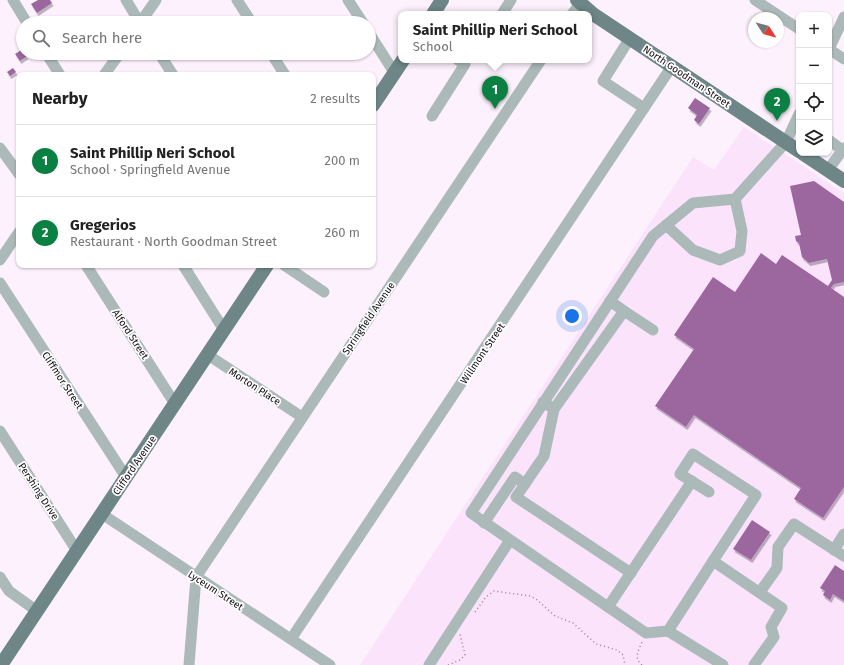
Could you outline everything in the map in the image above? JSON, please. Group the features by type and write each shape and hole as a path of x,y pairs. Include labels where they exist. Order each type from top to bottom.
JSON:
{"main road":[{"path":"435,11 442,0"},
{"name":"North Goodman Street","path":"592,15 630,38 796,149"},
{"path":"376,100 401,63"},
{"path":"807,156 844,181"},
{"name":"Clifford Avenue","path":"1,665 265,268"}],"street":[{"path":"13,0 23,16"},
{"path":"126,0 136,16"},
{"path":"145,16 156,0"},
{"path":"237,0 247,16"},
{"path":"348,0 358,16"},
{"path":"504,11 511,0"},
{"path":"755,0 796,27"},
{"path":"829,48 844,17"},
{"path":"630,38 603,81 644,108"},
{"path":"376,44 394,72"},
{"path":"832,51 844,59"},
{"path":"50,60 58,72"},
{"path":"106,72 115,60"},
{"path":"163,60 171,72"},
{"path":"275,60 283,72"},
{"path":"432,116 463,63"},
{"name":"Springfield Avenue","path":"196,577 539,63"},
{"name":"Willmont Street","path":"291,640 672,66"},
{"path":"723,665 668,631 646,633 471,513 653,236 693,203 735,199 786,142 797,120"},
{"path":"828,170 843,149 832,142"},
{"path":"0,148 16,170"},
{"path":"666,225 694,250 720,260 740,251 742,230 735,199"},
{"path":"0,260 16,236"},
{"name":"Alford Street","path":"88,268 175,404"},
{"path":"185,268 224,330"},
{"path":"288,268 324,292"},
{"name":"Cliffmor Street","path":"0,283 126,477"},
{"path":"610,301 653,330"},
{"path":"624,311 554,409 544,456 516,497 631,573"},
{"name":"Morton Place","path":"208,355 302,417"},
{"path":"543,402 554,409"},
{"name":"Pershing Drive","path":"0,431 77,551"},
{"path":"668,631 756,495 693,454 680,474 709,492"},
{"path":"484,523 515,477 525,484"},
{"path":"608,607 692,481"},
{"name":"Lyceum Street","path":"102,514 330,665"},
{"path":"760,592 777,568 778,547 794,524 844,556"},
{"path":"834,550 844,534"},
{"path":"429,665 510,540"},
{"path":"713,561 782,608 770,627 774,637 754,665"},
{"path":"189,665 196,577"},
{"path":"0,578 9,591 37,611"}],"path":[{"path":"473,615 490,592 494,591 530,596 540,602 555,616 573,622 596,644 617,650 623,655 625,665"},
{"path":"642,665 637,654 646,633"},
{"path":"448,665 460,660 465,655 460,634"}],"shaded area":[{"path":"744,127 844,193 844,665 360,665 693,157 714,170"}],"building":[{"path":"38,0 50,0 52,3 37,13 31,4"},
{"path":"13,68 16,72 10,76 7,72"},
{"path":"695,98 710,108 699,124 694,120 697,115 688,108"},
{"path":"814,181 844,202 844,282 834,284 831,288 844,297 844,487 823,518 794,499 801,488 694,415 686,427 655,406 694,349 674,335 713,277 735,292 761,253 776,264 782,255 828,286 832,280 827,259 809,263 802,257 799,243 796,241 795,236 801,235 790,186"},
{"path":"752,520 770,532 751,560 733,549"},
{"path":"835,565 844,571 844,601 833,594 830,600 823,595 825,591 820,588"}],"place":[{"name":"Saint Phillip Neri School","path":"495,109"},
{"name":"Gregerios","path":"777,121"}]}
